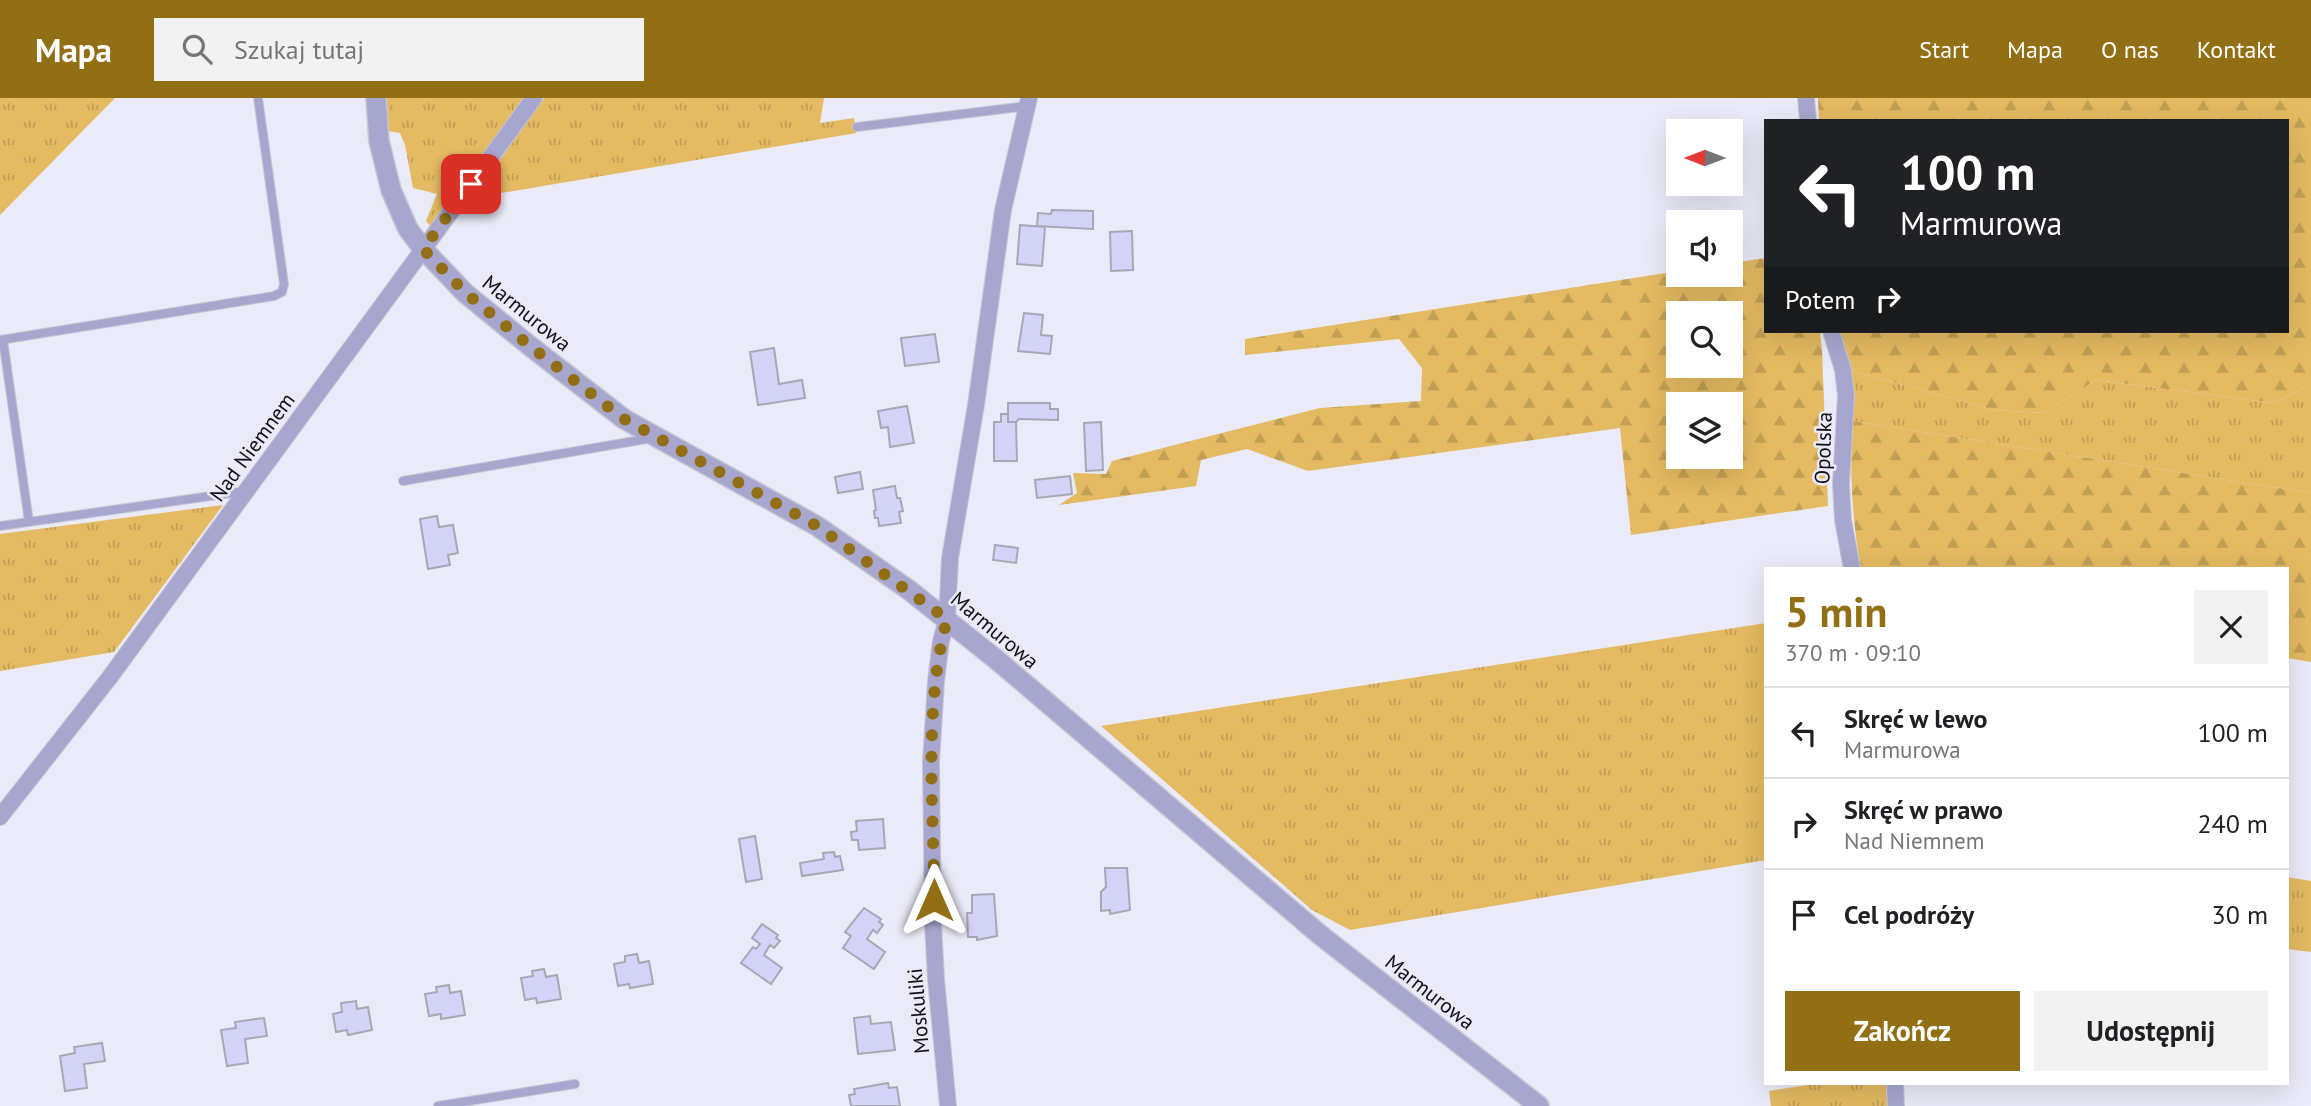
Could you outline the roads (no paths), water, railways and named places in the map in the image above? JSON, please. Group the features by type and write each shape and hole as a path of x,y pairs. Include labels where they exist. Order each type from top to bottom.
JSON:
{"street":[{"name":"Marmurowa","path":"376,98 379,141 391,190 408,229 423,249 466,293 624,419 817,526 947,619 1319,934 1539,1106"},
{"name":"Nad Niemnem","path":"0,817 110,677 534,98"},
{"path":"1806,98 1808,119"},
{"name":"Moskuliki","path":"948,1106 935,965 931,762 936,681 947,619 950,558 976,405 1003,211 1028,102"},
{"name":"Opolska","path":"1832,333 1843,370 1846,396 1841,483 1843,520 1852,567"},
{"path":"1895,1085 1896,1106"}],"lane":[{"path":"29,522 1,340 274,296 282,292 284,284 258,98"},
{"path":"857,127 1028,102"},
{"path":"403,481 656,437"},
{"path":"0,526 246,491"},
{"path":"438,1106 575,1084"}]}
